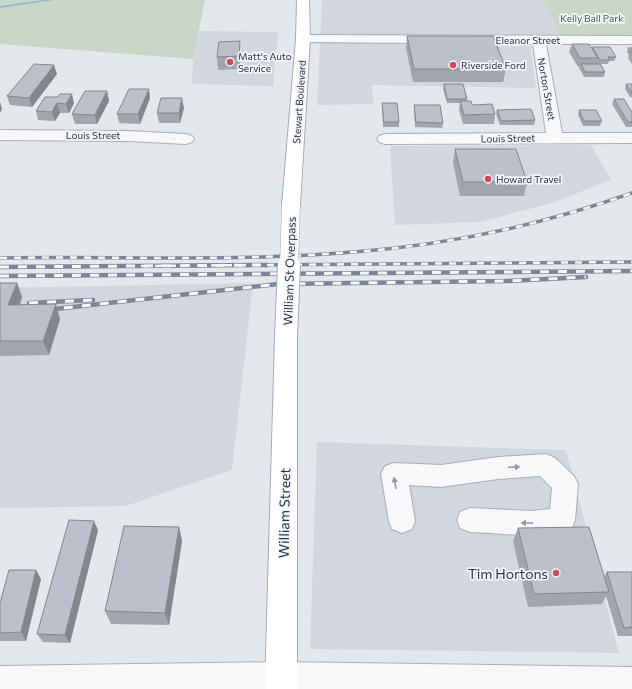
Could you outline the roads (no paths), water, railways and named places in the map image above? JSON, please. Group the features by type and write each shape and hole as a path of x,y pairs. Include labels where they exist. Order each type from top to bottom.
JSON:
{"main road":[{"name":"Stewart Boulevard","path":"291,205 303,40 303,0"},
{"name":"William St Overpass","path":"286,337 291,205"},
{"name":"William Street","path":"281,684 286,337"}],"street":[{"name":"Eleanor Street","path":"303,40 632,40"},
{"name":"Norton Street","path":"539,40 555,137"},
{"name":"Louis Street","path":"0,135 127,136 186,139"},
{"name":"Louis Street","path":"385,140 555,137 632,138"},
{"path":"402,521 394,474 442,476 498,468 546,465 565,484 562,520 531,523 470,520"},
{"path":"0,682 281,684 632,683"}],"waterway":[{"path":"0,7 52,0"}],"railway":[{"path":"0,258 265,257 389,249 460,239 495,232 564,215 632,193"},
{"path":"217,265 632,262"},
{"path":"0,267 217,265"},
{"path":"141,266 217,265"},
{"path":"217,265 268,265"},
{"path":"0,276 632,271"},
{"path":"46,310 278,284 506,281 586,277"},
{"path":"29,303 93,300"}],"place":[{"name":"Matt's Auto Service","path":"230,62"},
{"name":"Riverside Ford","path":"453,65"},
{"name":"Howard Travel","path":"488,179"},
{"name":"Tim Hortons","path":"556,573"}],"park label":[{"name":"Kelly Ball Park","path":"592,18"}]}
